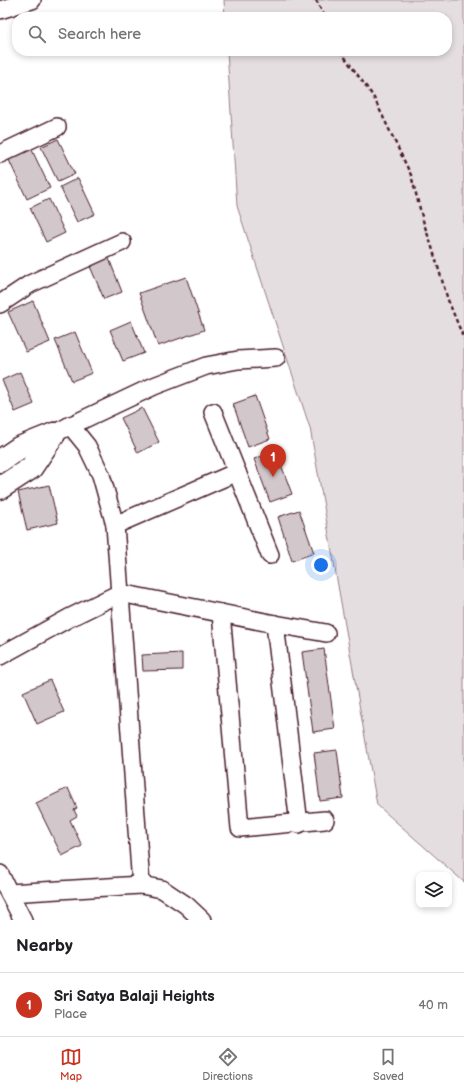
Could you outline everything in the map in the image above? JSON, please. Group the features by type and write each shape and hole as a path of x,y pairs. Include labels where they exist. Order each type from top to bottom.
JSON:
{"street":[{"path":"0,10 32,0"},
{"path":"0,154 57,127"},
{"path":"0,304 30,284 122,242"},
{"path":"0,461 19,448 62,430 154,386 206,366 238,360 276,358"},
{"path":"213,412 270,555"},
{"path":"0,488 31,468 62,430"},
{"path":"62,430 88,446 101,475 115,525 141,884"},
{"path":"115,525 237,472"},
{"path":"0,656 69,618 120,593 326,633"},
{"path":"221,613 240,828 299,824 326,820"},
{"path":"274,624 299,824"},
{"path":"0,874 23,920"},
{"path":"10,893 141,884 162,889 186,905 202,920"}],"path":[{"path":"316,0 322,12"},
{"path":"344,56 373,96 411,175 424,224 448,300 464,339"}],"shaded area":[{"path":"224,0 464,0 464,882 377,805 310,428 237,206 227,56 452,56 452,12 225,12"}],"building":[{"path":"58,139 75,174 58,182 41,147"},
{"path":"31,148 50,188 27,199 8,158"},
{"path":"78,178 95,214 77,222 60,187"},
{"path":"49,199 65,233 46,242 30,208"},
{"path":"108,256 122,292 104,299 89,264"},
{"path":"186,277 204,330 158,346 139,293"},
{"path":"33,301 50,342 26,352 8,312"},
{"path":"131,321 144,353 123,361 110,330"},
{"path":"75,332 92,373 72,381 55,340"},
{"path":"20,372 34,404 15,412 2,380"},
{"path":"255,396 270,439 248,447 233,404"},
{"path":"142,408 159,442 138,453 121,418"},
{"path":"276,451 292,494 270,502 254,459"},
{"path":"49,485 58,523 27,530 18,492"},
{"path":"299,510 314,553 292,561 278,517"},
{"path":"324,649 335,729 313,732 302,652"},
{"path":"182,653 182,670 143,671 142,655"},
{"path":"50,680 64,712 37,724 23,692"},
{"path":"337,750 343,798 320,801 314,753"},
{"path":"68,788 77,808 74,810 77,816 70,820 82,846 62,856 36,803"}],"place":[{"name":"Sri Satya Balaji Heights","path":"273,477"}]}
